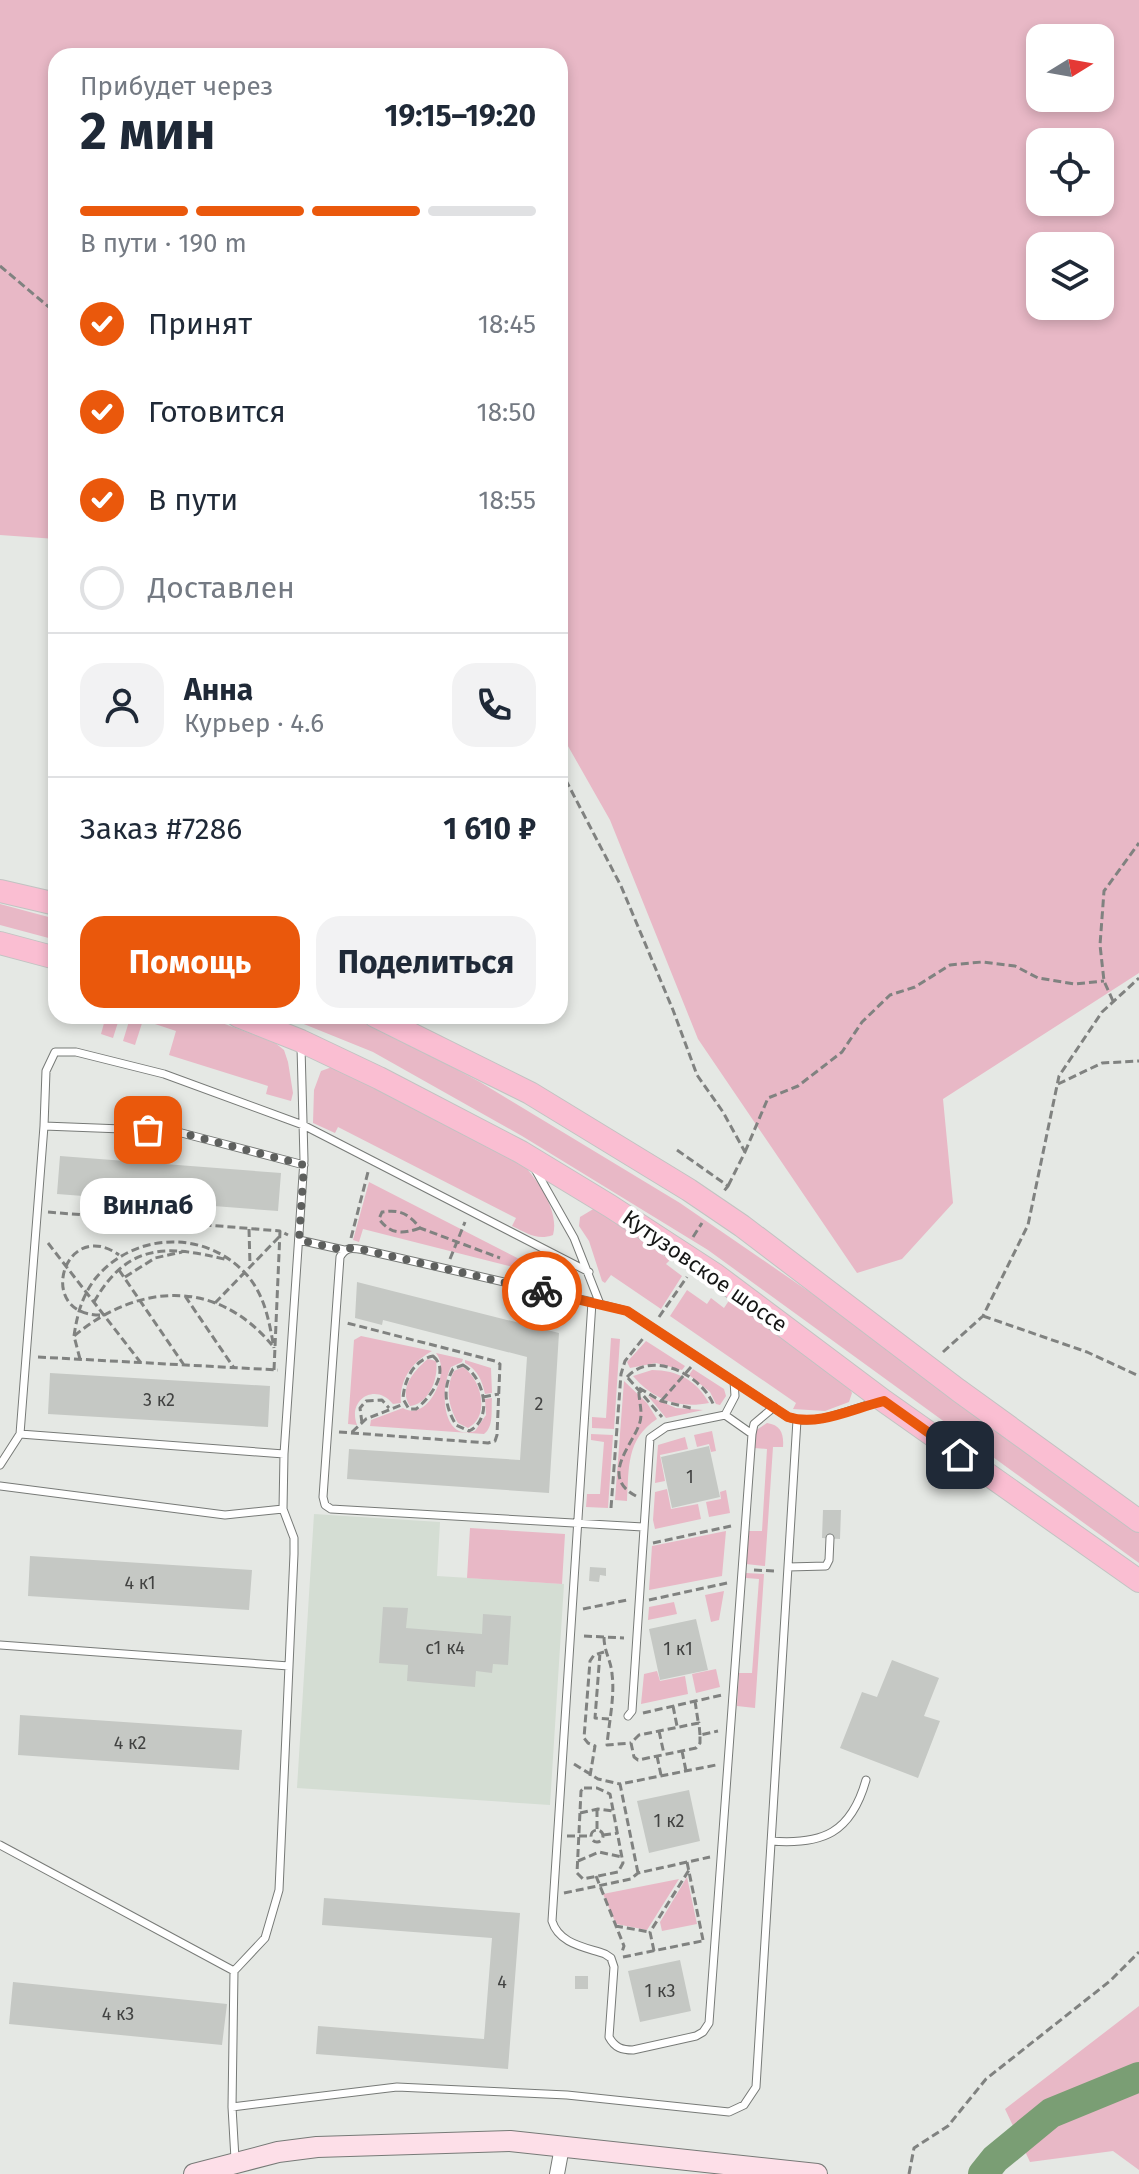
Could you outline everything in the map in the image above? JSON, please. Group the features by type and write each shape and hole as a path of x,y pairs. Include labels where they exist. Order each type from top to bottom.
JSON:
{"main road":[{"path":"0,891 48,902"},
{"path":"0,943 48,956"},
{"name":"Кутузовское шоссе","path":"258,1024 301,1041 521,1152 610,1206 716,1275 884,1401 1139,1581"},
{"path":"391,1024 530,1093 689,1190 742,1226 958,1390 1139,1521"},
{"path":"194,2174 235,2161 304,2149 383,2143 510,2141 817,2174"}],"street":[{"path":"557,2174 562,2147"}],"lane":[{"path":"235,2161 232,2107 234,1971 265,1938 279,1890 294,1538 283,1509 284,1454 304,1165 301,1041"},
{"path":"0,1465 20,1434 46,1071 55,1052 76,1052 164,1074 303,1125 589,1272"},
{"path":"44,1126 174,1131 304,1165"},
{"path":"521,1152 543,1182 574,1238 589,1272 596,1303 552,1921 555,1931 562,1938 611,1958 614,1967 609,2037 622,2050 696,2036 709,2023 752,1434 754,1424 774,1407"},
{"path":"299,1240 447,1269 627,1311 797,1420 822,1419 884,1401"},
{"path":"348,1249 340,1257 323,1497 325,1505 331,1509 643,1527"},
{"path":"725,1415 735,1396 734,1381"},
{"path":"628,1716 632,1711 636,1638 642,1599 648,1445 654,1433 666,1427 725,1415 752,1434"},
{"path":"232,2107 397,2087 567,2095 729,2112 744,2105 756,2087 797,1420"},
{"path":"20,1434 284,1454"},
{"path":"0,1486 225,1515 283,1509"},
{"path":"787,1569 826,1566 830,1538"},
{"path":"0,1645 289,1666"},
{"path":"771,1841 801,1843 818,1839 837,1829 861,1796 866,1780"},
{"path":"0,1845 234,1971"}],"path":[{"path":"0,266 48,306"},
{"path":"568,784 621,886 697,1075 723,1112 745,1152"},
{"path":"1113,1002 1104,981 1100,945 1104,891 1139,843"},
{"path":"723,1192 745,1152 768,1098 798,1086 842,1052 862,1022 890,995 915,987 950,965 982,962 1015,966 1038,978 1075,984 1104,981"},
{"path":"943,1352 983,1316 1028,1225 1059,1076 1102,1012 1139,978"},
{"path":"1058,1084 1102,1063 1139,1061"},
{"path":"677,1150 728,1186"},
{"path":"348,1249 372,1161"},
{"path":"420,1228 402,1234 386,1228 379,1219 382,1212 397,1209 412,1217 420,1228 500,1258"},
{"path":"38,1211 249,1229 299,1240"},
{"path":"447,1269 470,1211"},
{"path":"691,1240 704,1220"},
{"path":"36,1227 141,1363"},
{"path":"249,1229 250,1266"},
{"path":"215,1303 280,1234"},
{"path":"274,1370 280,1234"},
{"path":"80,1359 74,1336 79,1310 87,1292 106,1267 140,1246 178,1241 207,1247 244,1272 258,1290 266,1308 274,1348"},
{"path":"103,1314 87,1314 79,1310 64,1293 62,1276 65,1265 86,1247 105,1247 121,1256"},
{"path":"125,1277 155,1258 190,1250"},
{"path":"94,1302 104,1285 119,1270 152,1252 190,1250 232,1261"},
{"path":"119,1270 184,1365"},
{"path":"651,1327 689,1275 682,1270"},
{"path":"74,1336 103,1314 140,1299 185,1296 215,1303 248,1321 274,1348"},
{"path":"185,1296 234,1368"},
{"path":"983,1316 1087,1352 1139,1376"},
{"path":"327,1431 488,1443 495,1441 499,1394 500,1364 436,1345 335,1322"},
{"path":"611,1508 621,1374 625,1361 645,1336"},
{"path":"433,1356 436,1345"},
{"path":"463,1365 465,1353"},
{"path":"26,1356 290,1371"},
{"path":"433,1356 440,1366 432,1392 416,1409 409,1409 404,1404 404,1388 410,1373 427,1357 433,1356"},
{"path":"463,1365 474,1373 483,1397 483,1414 478,1425 469,1431 456,1425 445,1399 446,1381 453,1369 463,1365"},
{"path":"627,1377 633,1370 652,1365 685,1373 711,1398 714,1406 705,1408"},
{"path":"661,1401 691,1367"},
{"path":"621,1374 639,1388 664,1419"},
{"path":"639,1388 661,1401 692,1408"},
{"path":"639,1388 642,1415 639,1426 623,1451 620,1473 630,1493 645,1500"},
{"path":"483,1397 499,1394"},
{"path":"362,1423 360,1408 366,1401 382,1400 389,1408"},
{"path":"352,1433 362,1423 389,1408 404,1404"},
{"path":"648,1544 731,1526"},
{"path":"742,1570 787,1569"},
{"path":"583,1609 727,1583"},
{"path":"580,1636 636,1638"},
{"path":"595,1718 604,1637"},
{"path":"602,1653 591,1657 590,1661 584,1738 588,1743 595,1746 631,1743 639,1735 699,1723"},
{"path":"602,1653 609,1659 613,1676 607,1745"},
{"path":"628,1716 733,1693"},
{"path":"631,1743 635,1759 699,1746 695,1701"},
{"path":"673,1706 677,1727"},
{"path":"586,1717 609,1719"},
{"path":"659,1731 664,1754"},
{"path":"700,1735 718,1731"},
{"path":"573,1738 584,1738"},
{"path":"590,1776 595,1746"},
{"path":"682,1751 686,1771"},
{"path":"657,1756 661,1776"},
{"path":"571,1762 590,1776 620,1784 716,1765"},
{"path":"597,1788 598,1779"},
{"path":"620,1784 638,1873"},
{"path":"597,1788 610,1794 623,1863 618,1872 579,1878 581,1791 597,1788"},
{"path":"580,1813 597,1809 614,1811"},
{"path":"597,1809 597,1829 603,1835"},
{"path":"591,1836 597,1829"},
{"path":"603,1835 618,1833"},
{"path":"597,1841 603,1835"},
{"path":"566,1836 591,1836 597,1841"},
{"path":"597,1841 597,1852"},
{"path":"578,1861 597,1852 622,1857"},
{"path":"562,1894 710,1857"},
{"path":"596,1876 624,1946 623,1955 654,1951 704,1940 687,1862"},
{"path":"654,1951 650,1932 689,1870"},
{"path":"615,1926 650,1932"},
{"path":"909,2174 914,2148 948,2126 986,2079 1110,1981 1139,1952"}],"shaded area":[{"path":"0,0 1139,0 1139,973 943,1099 953,1203 902,1259 857,1273 698,1039 610,820 568,746 568,48 48,48 48,538 0,535"},
{"path":"0,904 48,917 48,938 0,925"},
{"path":"104,1024 117,1024 113,1038 101,1034"},
{"path":"128,1024 142,1024 135,1045 123,1041"},
{"path":"155,1024 225,1024 274,1042 284,1050 288,1062 293,1093 291,1101 266,1094 268,1086 169,1055 176,1031"},
{"path":"304,1024 371,1024 480,1082 680,1203 843,1315 1139,1533 1139,1563 708,1250 522,1136 373,1052"},
{"path":"332,1067 520,1161 550,1205 553,1235 537,1237 527,1234 512,1226 516,1218 338,1127 335,1133 313,1123 314,1090 321,1071"},
{"path":"369,1182 564,1282 570,1271 574,1283 572,1290 567,1292 538,1284 540,1274 363,1229 359,1242 353,1240"},
{"path":"595,1208 670,1260 666,1264 682,1276 661,1309 611,1275 605,1283 602,1281 589,1241 579,1226 580,1217"},
{"path":"687,1290 707,1304 711,1298 724,1308 730,1299 849,1387 852,1393 849,1402 825,1411 793,1409 796,1403 670,1316"},
{"path":"361,1336 432,1351 408,1372 402,1387 401,1403 393,1404 379,1394 365,1396 356,1408 357,1425 348,1424 354,1340"},
{"path":"611,1338 620,1339 614,1429 592,1428 592,1417 606,1418"},
{"path":"646,1341 685,1366 682,1370 656,1363 630,1368 627,1362"},
{"path":"436,1353 463,1359 451,1367 445,1387 446,1411 455,1429 475,1431 486,1415 485,1399 492,1398 487,1431 484,1434 370,1426 371,1420 403,1408 412,1411 428,1402 439,1383 441,1372"},
{"path":"428,1359 436,1361 434,1382 422,1401 410,1406 407,1387 413,1374"},
{"path":"465,1360 491,1368 492,1393 485,1394 479,1376"},
{"path":"463,1367 475,1380 481,1398 479,1415 468,1428 458,1423 449,1397 449,1384 454,1371"},
{"path":"693,1369 724,1389 726,1396 720,1405 689,1375"},
{"path":"652,1370 686,1378 709,1403 687,1405 658,1397 633,1376"},
{"path":"624,1381 647,1403 657,1419 634,1445 627,1501 615,1500"},
{"path":"648,1396 676,1408 703,1410 666,1418"},
{"path":"767,1423 778,1428 782,1434 783,1447 773,1447 765,1566 746,1564 749,1531 762,1531 767,1449 754,1448 755,1431"},
{"path":"712,1431 716,1451 711,1452 709,1444 697,1447 694,1435"},
{"path":"591,1434 613,1435 608,1508 586,1507 587,1494 600,1494 604,1442 591,1440"},
{"path":"685,1437 688,1449 660,1455 665,1481 655,1483 658,1445"},
{"path":"667,1489 671,1509 698,1504 701,1519 655,1529 655,1492"},
{"path":"726,1490 730,1513 709,1517 706,1502 721,1499 720,1492"},
{"path":"314,1514 440,1522 437,1576 564,1584 550,1805 297,1788"},
{"path":"470,1528 565,1534 562,1584 467,1578"},
{"path":"726,1531 722,1576 649,1590 652,1546"},
{"path":"746,1573 764,1574 755,1708 737,1706 739,1673 752,1673 759,1579 746,1578"},
{"path":"724,1591 719,1620 711,1622 705,1595"},
{"path":"674,1602 677,1614 648,1620 649,1607"},
{"path":"716,1669 720,1687 696,1693 692,1674"},
{"path":"657,1671 660,1681 685,1676 688,1694 641,1704 644,1674"},
{"path":"687,1877 697,1924 662,1931 660,1922"},
{"path":"679,1879 647,1930 616,1924 603,1894"},
{"path":"1139,2006 1139,2170 1113,2151 1030,2162 1005,2109"}],"building":[{"path":"60,1156 281,1173 278,1211 57,1194"},
{"path":"357,1282 559,1333 549,1493 347,1479 349,1449 520,1460 527,1357 383,1320 382,1325 355,1318"},
{"path":"50,1373 270,1386 268,1427 48,1414"},
{"path":"709,1446 720,1497 672,1508 661,1457"},
{"path":"823,1510 841,1510 840,1539 822,1538"},
{"path":"30,1556 252,1570 249,1610 28,1596"},
{"path":"590,1567 606,1568 606,1576 600,1575 599,1582 589,1581"},
{"path":"383,1607 408,1608 406,1628 482,1634 483,1614 511,1616 508,1665 493,1664 492,1673 476,1671 475,1687 407,1681 408,1665 379,1663"},
{"path":"696,1619 708,1670 660,1680 649,1629"},
{"path":"892,1660 939,1678 924,1716 940,1721 918,1778 840,1748 862,1692 877,1697"},
{"path":"20,1715 242,1730 239,1770 18,1755"},
{"path":"689,1790 700,1841 649,1853 637,1801"},
{"path":"324,1898 520,1913 508,2069 316,2054 318,2026 484,2039 492,1938 322,1925"},
{"path":"680,1960 691,2011 640,2022 628,1971"},
{"path":"575,1976 588,1976 588,1989 575,1989"},
{"path":"13,1982 227,2004 222,2045 9,2024"}],"waterway":[{"path":"983,2174 995,2159 1051,2113 1139,2077"}],"way so far":[{"path":"148,1130 174,1131 304,1165 299,1240 344,1250 364,1250 542,1291"}],"place":[{"name":"Винлаб","path":"148,1130"}],"route":[{"path":"542,1291 627,1311 788,1417 797,1420 822,1419 884,1401 960,1455"}]}
